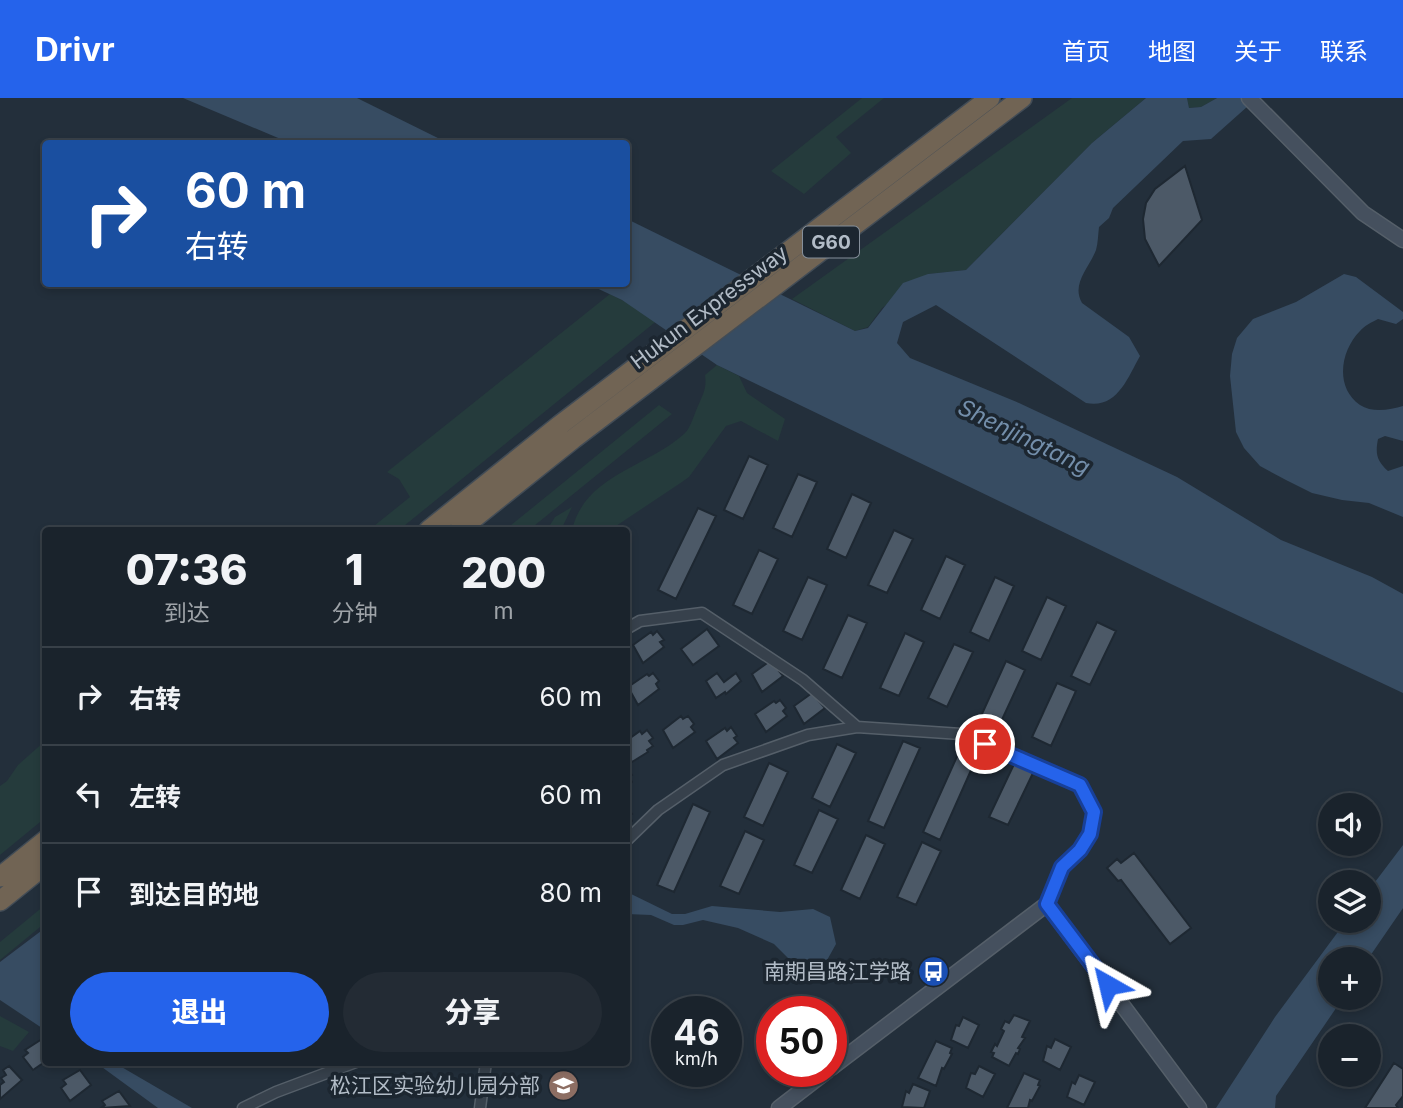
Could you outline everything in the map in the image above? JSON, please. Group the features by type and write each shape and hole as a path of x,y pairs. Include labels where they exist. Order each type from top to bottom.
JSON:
{"highway":[{"name":"Hukun Expressway","path":"462,527 635,379 990,98"},
{"name":"Hukun Expressway","path":"433,527 1022,98"},
{"path":"0,877 42,843"},
{"path":"0,901 42,867"}],"main road":[{"path":"1249,98 1363,214 1403,240"},
{"path":"847,1056 1047,904 1199,1108"},
{"path":"779,1108 807,1087"}],"street":[{"path":"630,627 640,621 702,613 803,680 857,727"},
{"path":"630,837 658,810 723,765 808,735 857,727 961,734 1080,785 1094,812 1090,834 1080,850 1062,867 1047,904"},
{"path":"243,1108 276,1092 345,1066"},
{"path":"480,1108 485,1066"}],"green space":[{"path":"862,98 884,98 836,137 851,153 804,194 771,171"},
{"path":"1072,98 1146,98 1092,143 966,270 928,274 882,308 868,327 855,331 792,299"},
{"path":"1187,98 1217,98 1201,107 1189,108"},
{"path":"610,294 659,319 403,527 373,527 410,497 399,479 387,472"},
{"path":"717,365 739,376 747,393 785,419 778,441 741,421 726,426 689,477 614,527 573,527 579,511 603,484 669,446 686,431 704,391 705,375"},
{"path":"659,405 672,414 533,527 509,527"},
{"path":"572,507 562,527 549,527 555,517"},
{"path":"42,744 42,820 0,855 0,786"},
{"path":"42,907 42,925 0,960 0,942"},
{"path":"0,1016 29,1032 13,1051 0,1046"}],"water":[{"path":"183,98 357,98 442,140 283,140"},
{"name":"Shenjingtang","path":"1146,98 1187,98 1189,108 1201,107 1217,98 1257,98 1211,139 1183,141 1113,208 1109,218 1099,227 1096,250 1082,276 1079,296 1082,303 1129,337 1140,356 1120,390 1106,401 1086,403 936,305 903,322 897,343 910,358 1019,403 1177,477 1281,540 1372,577 1403,594 1403,693 717,365 622,300 594,287 630,287 630,220 855,331 868,328 903,283 928,274 966,270 1092,143"},
{"path":"1344,274 1356,277 1403,312 1403,319 1396,324 1378,319 1362,329 1348,348 1343,368 1346,389 1360,405 1375,410 1403,406 1403,441 1385,436 1378,439 1377,449 1381,464 1388,471 1403,466 1403,517 1369,503 1312,493 1286,480 1260,466 1244,448 1236,432 1230,376 1237,338 1253,319 1296,302"},
{"path":"1403,845 1403,908 1376,947 1327,947 1337,933 1381,933 1381,874"},
{"path":"630,893 672,914 685,914 712,906 780,912 813,909 830,917 836,944 826,962 813,967 801,967 774,944 738,928 703,920 674,925 651,915 630,914"},
{"path":"42,930 42,1028 0,1000 0,962"},
{"path":"1318,959 1318,1010 1335,1010 1325,1024 1318,1024 1318,1035 1276,1096 1275,1108 1216,1108 1275,1017"},
{"path":"100,1066 120,1066 192,1108 158,1108"}],"building":[{"path":"1185,166 1202,220 1159,266 1145,239 1143,219 1146,203 1155,189"},
{"path":"749,456 768,465 743,519 724,510"},
{"path":"798,474 817,482 792,537 773,528"},
{"path":"852,494 871,503 846,558 827,549"},
{"path":"698,508 716,516 676,599 658,590"},
{"path":"894,530 913,539 887,593 868,585"},
{"path":"759,550 778,559 752,614 733,605"},
{"path":"946,556 965,565 940,619 921,610"},
{"path":"808,577 827,585 802,640 783,631"},
{"path":"995,577 1014,586 989,641 970,632"},
{"path":"1047,597 1066,606 1041,660 1022,651"},
{"path":"848,615 867,623 842,678 823,669"},
{"path":"1097,622 1116,631 1090,685 1071,676"},
{"path":"707,629 719,646 693,665 681,649"},
{"path":"657,631 664,640 660,642 664,647 643,663 633,645 651,632 653,635"},
{"path":"905,633 924,642 899,696 880,688"},
{"path":"954,644 973,652 947,707 928,698"},
{"path":"770,661 782,668 779,671 783,676 762,692 752,674"},
{"path":"1006,661 1025,670 1000,724 981,716"},
{"path":"653,673 659,681 656,684 659,689 638,705 630,686 647,674 649,676"},
{"path":"717,673 724,682 736,673 741,681 726,694 725,692 716,698 706,681"},
{"path":"1057,683 1076,691 1051,746 1032,737"},
{"path":"812,693 825,708 804,724 794,706"},
{"path":"780,700 786,708 783,711 787,716 766,732 755,714"},
{"path":"681,716 683,719 688,716 694,724 691,727 695,732 673,748 663,730"},
{"path":"731,727 738,743 717,759 706,741"},
{"path":"647,730 653,738 649,741 653,746 632,762 630,738 640,731 642,734"},
{"path":"903,741 920,748 884,828 868,821"},
{"path":"837,744 856,753 830,807 812,798"},
{"path":"959,752 976,759 940,840 923,832"},
{"path":"1015,762 1034,771 1008,825 989,817"},
{"path":"769,763 788,772 763,826 744,817"},
{"path":"693,804 710,812 674,892 657,885"},
{"path":"819,810 838,819 812,873 794,865"},
{"path":"745,831 764,840 739,894 720,886"},
{"path":"866,835 885,844 860,899 841,890"},
{"path":"922,842 941,851 916,905 897,897"},
{"path":"1134,853 1191,928 1170,944 1121,880 1118,881 1107,868 1117,859 1121,863"},
{"path":"1014,1015 1030,1021 1018,1054 1016,1053 1009,1066 992,1057 994,1053 991,1052 1004,1031 1001,1029 1005,1021 1009,1023"},
{"path":"963,1017 979,1025 968,1048 951,1040 956,1025 959,1026"},
{"path":"42,1039 42,1064 33,1070 23,1057 28,1053 25,1050"},
{"path":"1055,1039 1071,1047 1060,1070 1043,1061 1047,1046 1051,1048"},
{"path":"936,1041 952,1048 952,1054 944,1069 942,1068 936,1086 918,1078"},
{"path":"1394,1063 1403,1069 1403,1096 1396,1105 1398,1108 1365,1108"},
{"path":"9,1066 22,1080 0,1099 0,1085 4,1082 1,1078 6,1075 3,1070"},
{"path":"979,1066 995,1074 983,1097 966,1088 971,1073 975,1074"},
{"path":"80,1070 91,1085 70,1101 61,1088 66,1084 63,1080"},
{"path":"1024,1073 1040,1080 1040,1086 1028,1108 1007,1108"},
{"path":"1079,1075 1095,1082 1084,1105 1067,1097 1072,1082 1075,1084"},
{"path":"913,1084 930,1091 924,1108 902,1107 906,1091 909,1093"},
{"path":"119,1091 130,1106 101,1108 105,1105 102,1101"}],"place":[{"name":"南期昌路江学路","path":"934,971"},
{"name":"松江区实验幼儿园分部","path":"563,1085"}],"route":[{"path":"985,744 1080,785 1094,812 1090,834 1080,850 1062,867 1047,904 1108,985"}]}
